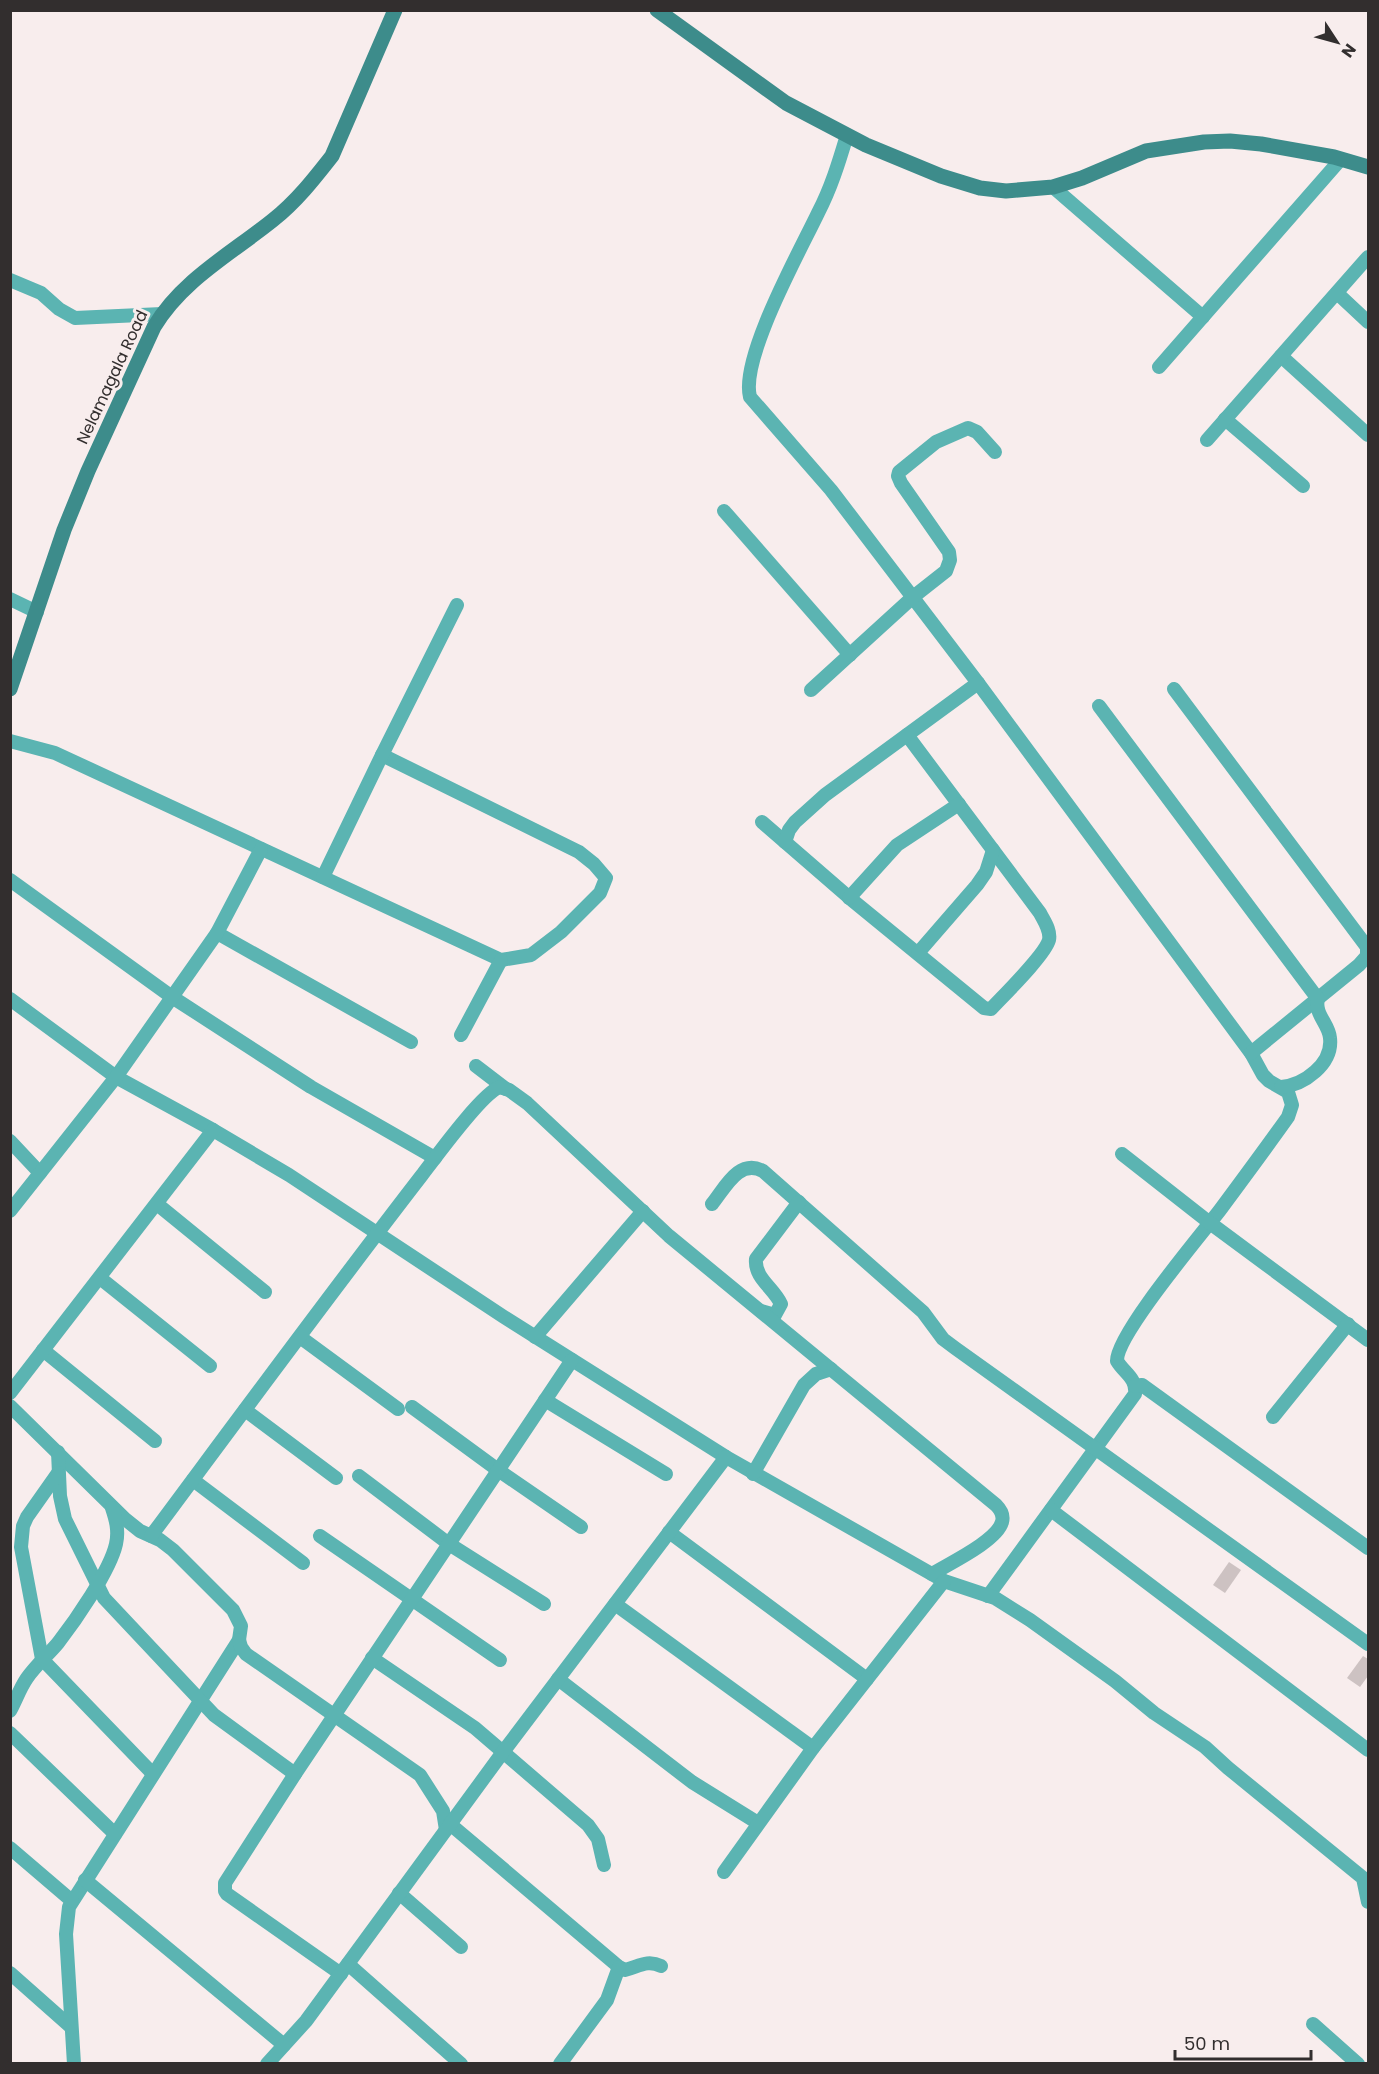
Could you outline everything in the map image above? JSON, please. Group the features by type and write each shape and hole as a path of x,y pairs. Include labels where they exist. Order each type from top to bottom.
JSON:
{"street":[{"name":"Nelamagala Road","path":"10,689 64,530 88,471 162,314 180,293 208,268 275,219 302,194 317,176 332,156 395,10"},
{"path":"657,10 786,103 847,135 941,176 980,188 1006,191 1053,188 1146,151 1204,142 1230,141 1260,144 1341,159 1368,167"},
{"path":"847,135 836,171 819,212 789,271 755,352 749,372 750,397 831,490 913,597 1251,1053 1263,1075 1275,1086 1281,1087 1301,1082 1319,1067 1327,1055 1330,1038 1317,1008 1318,999 1099,706"},
{"path":"1159,367 1341,159"},
{"path":"1053,188 1203,317"},
{"path":"1207,440 1368,257"},
{"path":"10,280 41,292 59,309 75,318 162,314"},
{"path":"1337,293 1368,322"},
{"path":"1281,356 1368,435"},
{"path":"1225,419 1303,486"},
{"path":"811,690 913,597 945,571 950,560 949,552 901,483 899,472 936,442 968,428 977,432 995,452"},
{"path":"724,511 850,655"},
{"path":"10,599 37,612"},
{"path":"323,877 381,755 457,605"},
{"path":"786,842 789,830 804,812 978,683"},
{"path":"1174,689 1367,947 1367,956 1364,961 1251,1053"},
{"path":"762,822 849,898 989,1010 1048,943 1049,937 1045,921 907,735"},
{"path":"10,741 55,753 501,960 531,955 561,932 600,893 606,878 579,852 381,755"},
{"path":"849,898 897,845 959,804"},
{"path":"10,1211 116,1077 218,933 261,849"},
{"path":"918,953 981,879 990,863 993,850"},
{"path":"10,880 172,997 311,1088 435,1158"},
{"path":"218,933 411,1042"},
{"path":"461,1035 501,960"},
{"path":"10,999 116,1077 289,1175 535,1337 753,1474 938,1578 995,1598 1030,1620 1115,1681 1154,1713 1205,1747 1363,1878 1368,1894"},
{"path":"476,1066 527,1103 669,1236 996,1505 1003,1514 1000,1526 986,1541 938,1578 867,1679 813,1748 724,1872"},
{"path":"988,1596 1135,1394 1133,1380 1117,1361 1120,1347 1156,1293 1288,1117 1292,1101 1288,1092 1281,1087"},
{"path":"151,1536 435,1158 488,1094 496,1088 506,1089"},
{"path":"10,1393 213,1130"},
{"path":"10,1141 40,1173"},
{"path":"1122,1154 1210,1223 1368,1340"},
{"path":"712,1204 739,1171 750,1166 763,1171 923,1312 943,1339 1368,1644"},
{"path":"761,1311 775,1315 782,1304 756,1270 756,1259 799,1202"},
{"path":"157,1204 265,1292"},
{"path":"535,1337 643,1211"},
{"path":"100,1278 210,1366"},
{"path":"1273,1417 1348,1324"},
{"path":"300,1337 398,1409"},
{"path":"43,1350 155,1441"},
{"path":"461,2064 344,1969 225,1891 225,1883 334,1715 572,1360"},
{"path":"753,1474 804,1385 816,1374 831,1370"},
{"path":"1135,1386 1142,1385 1368,1548"},
{"path":"545,1400 666,1474"},
{"path":"10,1406 133,1525 173,1550 233,1610 241,1626 239,1640 246,1654 420,1775 443,1811 448,1827 619,1967 625,1970 647,1962 654,1962 661,1966"},
{"path":"412,1407 581,1527"},
{"path":"245,1410 336,1478"},
{"path":"58,1452 60,1496 65,1519 104,1598 124,1622 214,1715 295,1774"},
{"path":"267,2064 306,2021 503,1752 726,1457"},
{"path":"58,1473 27,1517 23,1526 21,1547 42,1659 153,1774"},
{"path":"360,1476 449,1544 544,1604"},
{"path":"193,1480 303,1563"},
{"path":"10,1711 25,1680 58,1643 97,1586 116,1545 117,1523 110,1503"},
{"path":"1051,1510 1368,1750"},
{"path":"669,1532 867,1679"},
{"path":"320,1536 500,1660"},
{"path":"615,1604 813,1748"},
{"path":"74,2064 66,1934 66,1917 72,1900 239,1640"},
{"path":"372,1658 454,1713 503,1752 594,1832 604,1865"},
{"path":"558,1679 693,1782 758,1823"},
{"path":"10,1733 115,1834"},
{"path":"10,1848 72,1900"},
{"path":"85,1880 284,2045"},
{"path":"399,1893 461,1947"},
{"path":"560,2064 607,2001 619,1967"},
{"path":"10,1973 71,2027"},
{"path":"1313,2024 1358,2064"}],"building":[{"path":"1229,1562 1241,1570 1225,1593 1213,1585"},
{"path":"1363,1656 1368,1659 1368,1676 1360,1687 1347,1678"}]}
